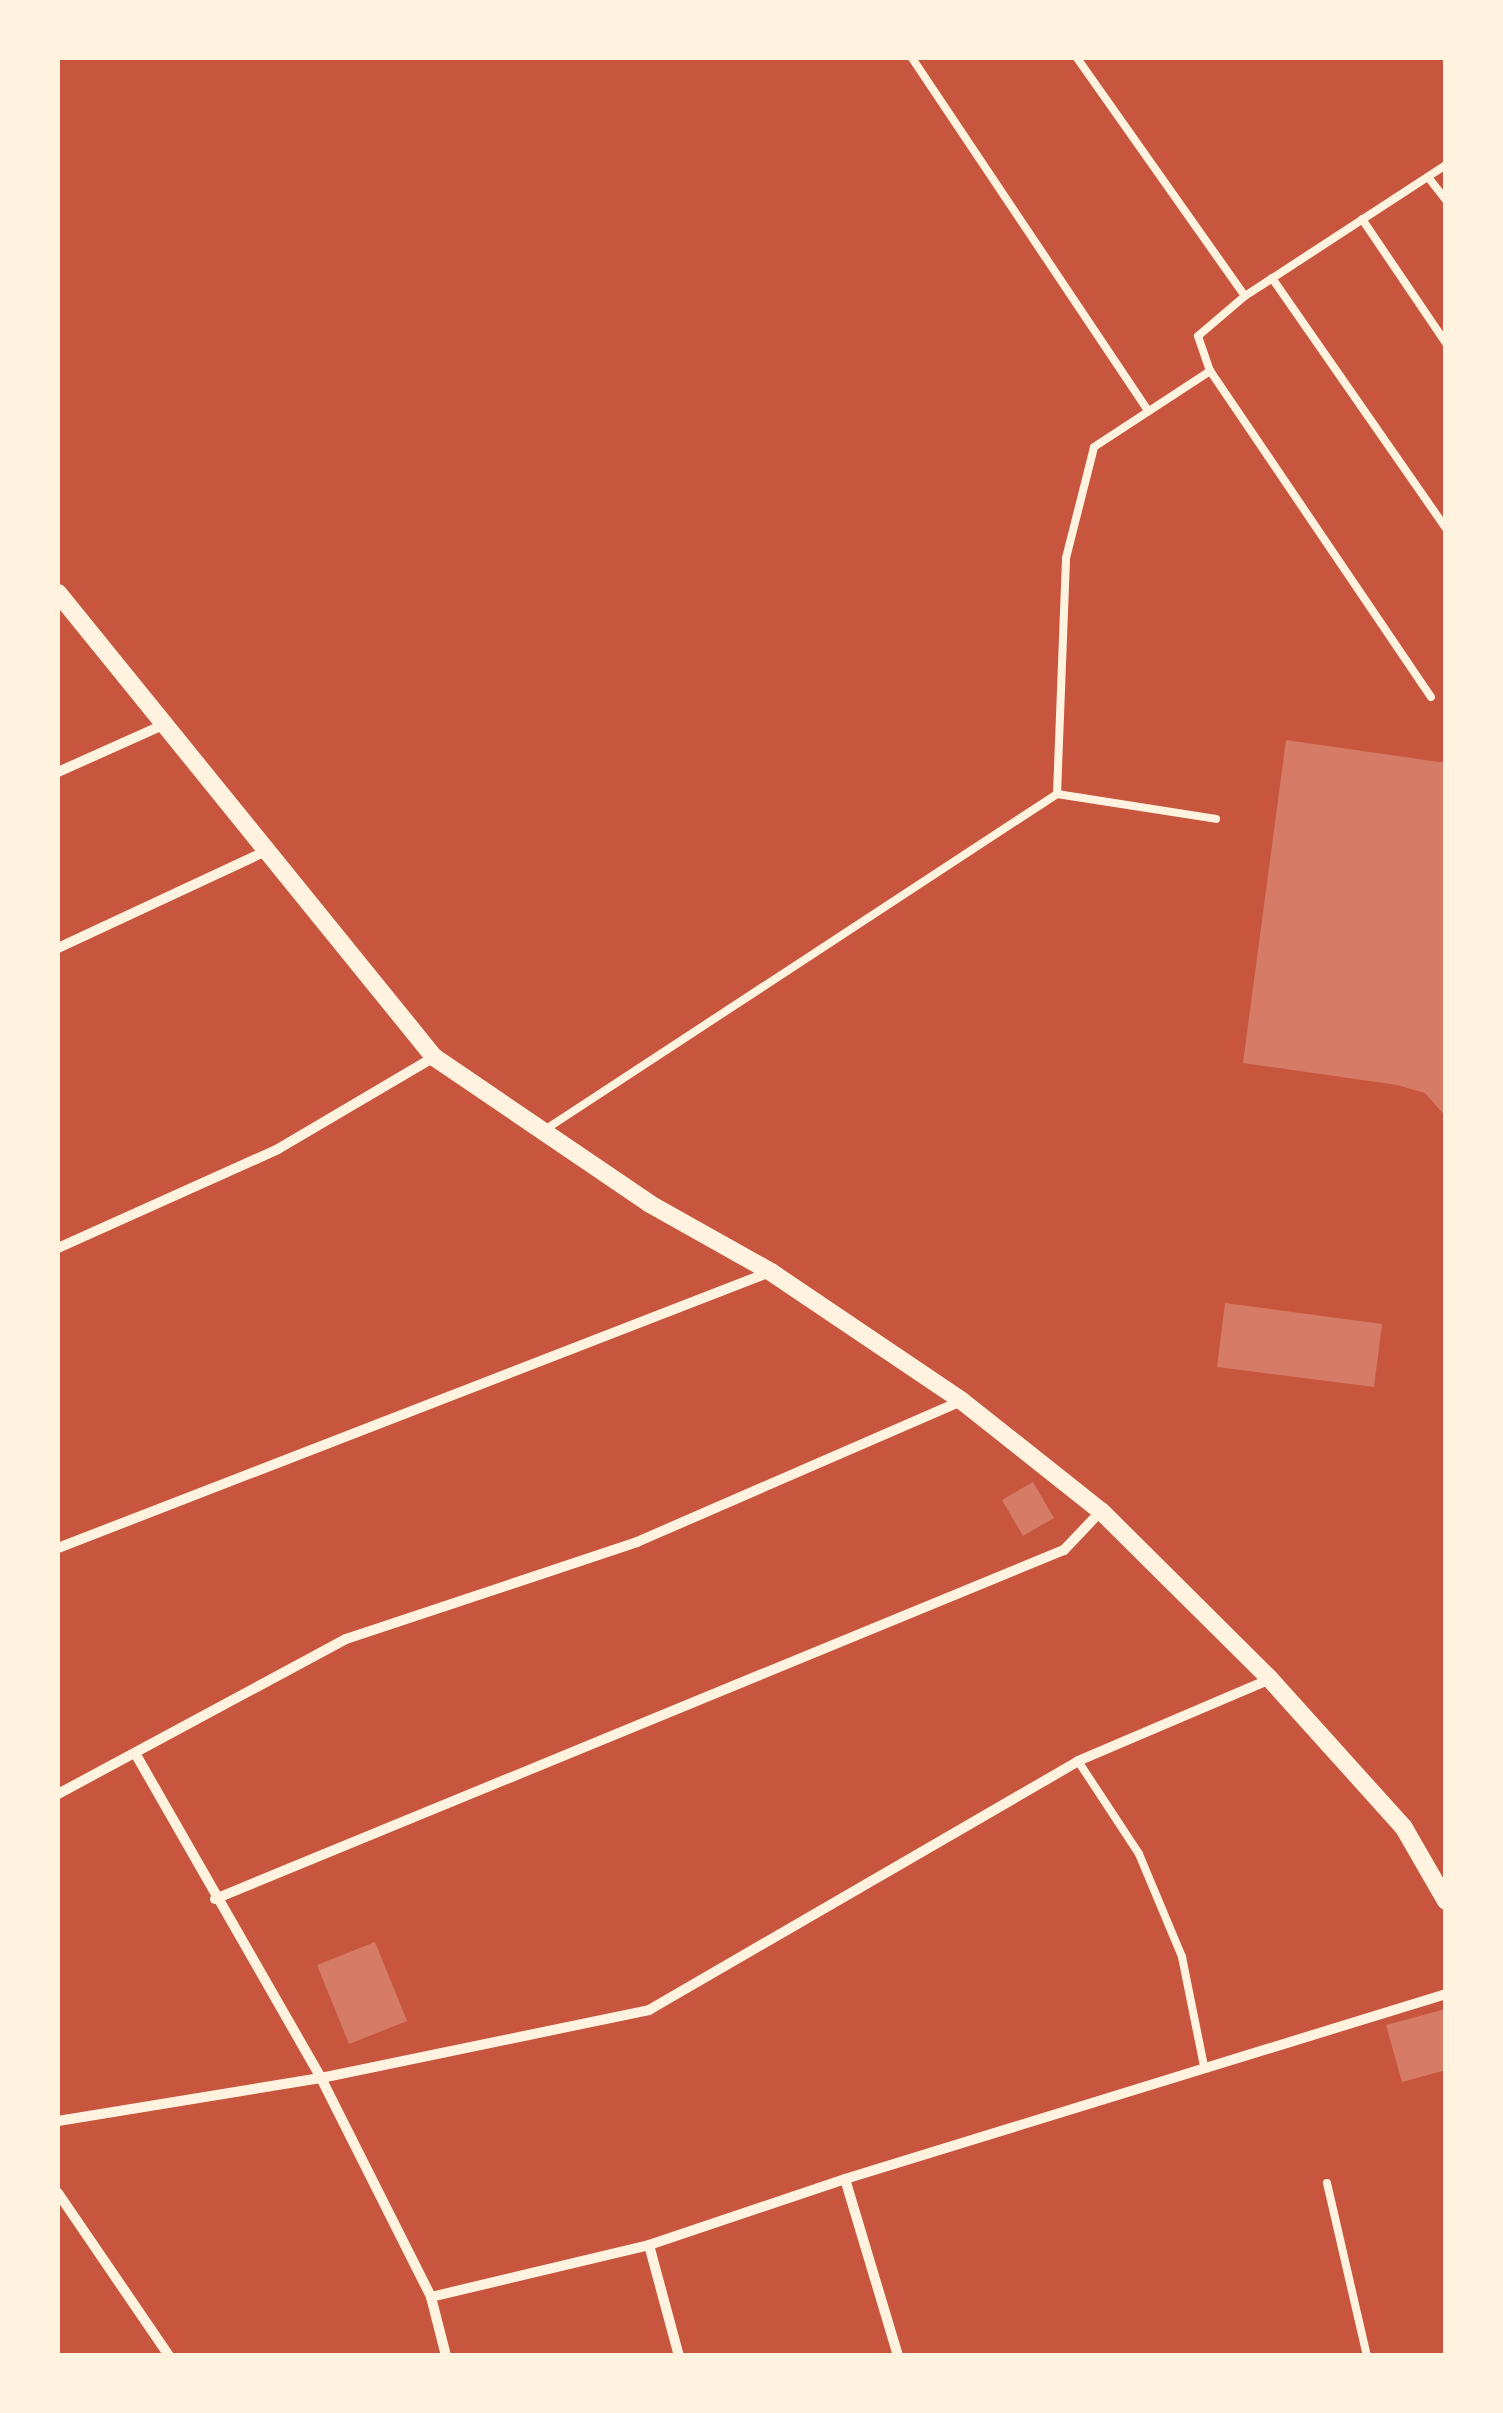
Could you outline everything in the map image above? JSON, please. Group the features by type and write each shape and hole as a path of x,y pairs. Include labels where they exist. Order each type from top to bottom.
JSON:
{"street":[{"path":"58,594 434,1057 650,1204 770,1272 962,1401 1102,1511 1270,1679 1404,1828 1446,1901"},
{"path":"58,772 163,725"},
{"path":"58,948 264,852"},
{"path":"58,1248 278,1149 434,1057"},
{"path":"58,1548 770,1272"},
{"path":"58,1794 346,1639 638,1542 962,1401"},
{"path":"215,1898 1064,1550 1102,1511"},
{"path":"58,2122 322,2078 649,2010 1078,1761 1270,1679"},
{"path":"135,1753 322,2078 431,2296 446,2356"},
{"path":"431,2296 649,2245 845,2179 1446,1994"},
{"path":"845,2179 898,2356"},
{"path":"58,2193 169,2356"},
{"path":"649,2245 679,2356"}],"lane":[{"path":"912,58 1148,411"},
{"path":"1076,58 1244,296"},
{"path":"1431,697 1210,371 1198,336 1244,296 1446,165"},
{"path":"1428,177 1446,200"},
{"path":"1362,219 1446,344"},
{"path":"1272,278 1446,528"},
{"path":"1057,794 1066,558 1094,447 1210,371"},
{"path":"542,1131 1057,794 1216,819"},
{"path":"1078,1761 1139,1854 1182,1957 1204,2066"},
{"path":"1327,2183 1367,2356"}],"building":[{"path":"1286,740 1446,763 1446,1117 1425,1093 1397,1085 1243,1063"},
{"path":"1225,1303 1382,1324 1374,1387 1217,1367"},
{"path":"1033,1482 1054,1518 1023,1536 1002,1500"},
{"path":"375,1942 407,2021 349,2044 317,1965"},
{"path":"1446,2009 1446,2070 1402,2082 1386,2025"}]}
